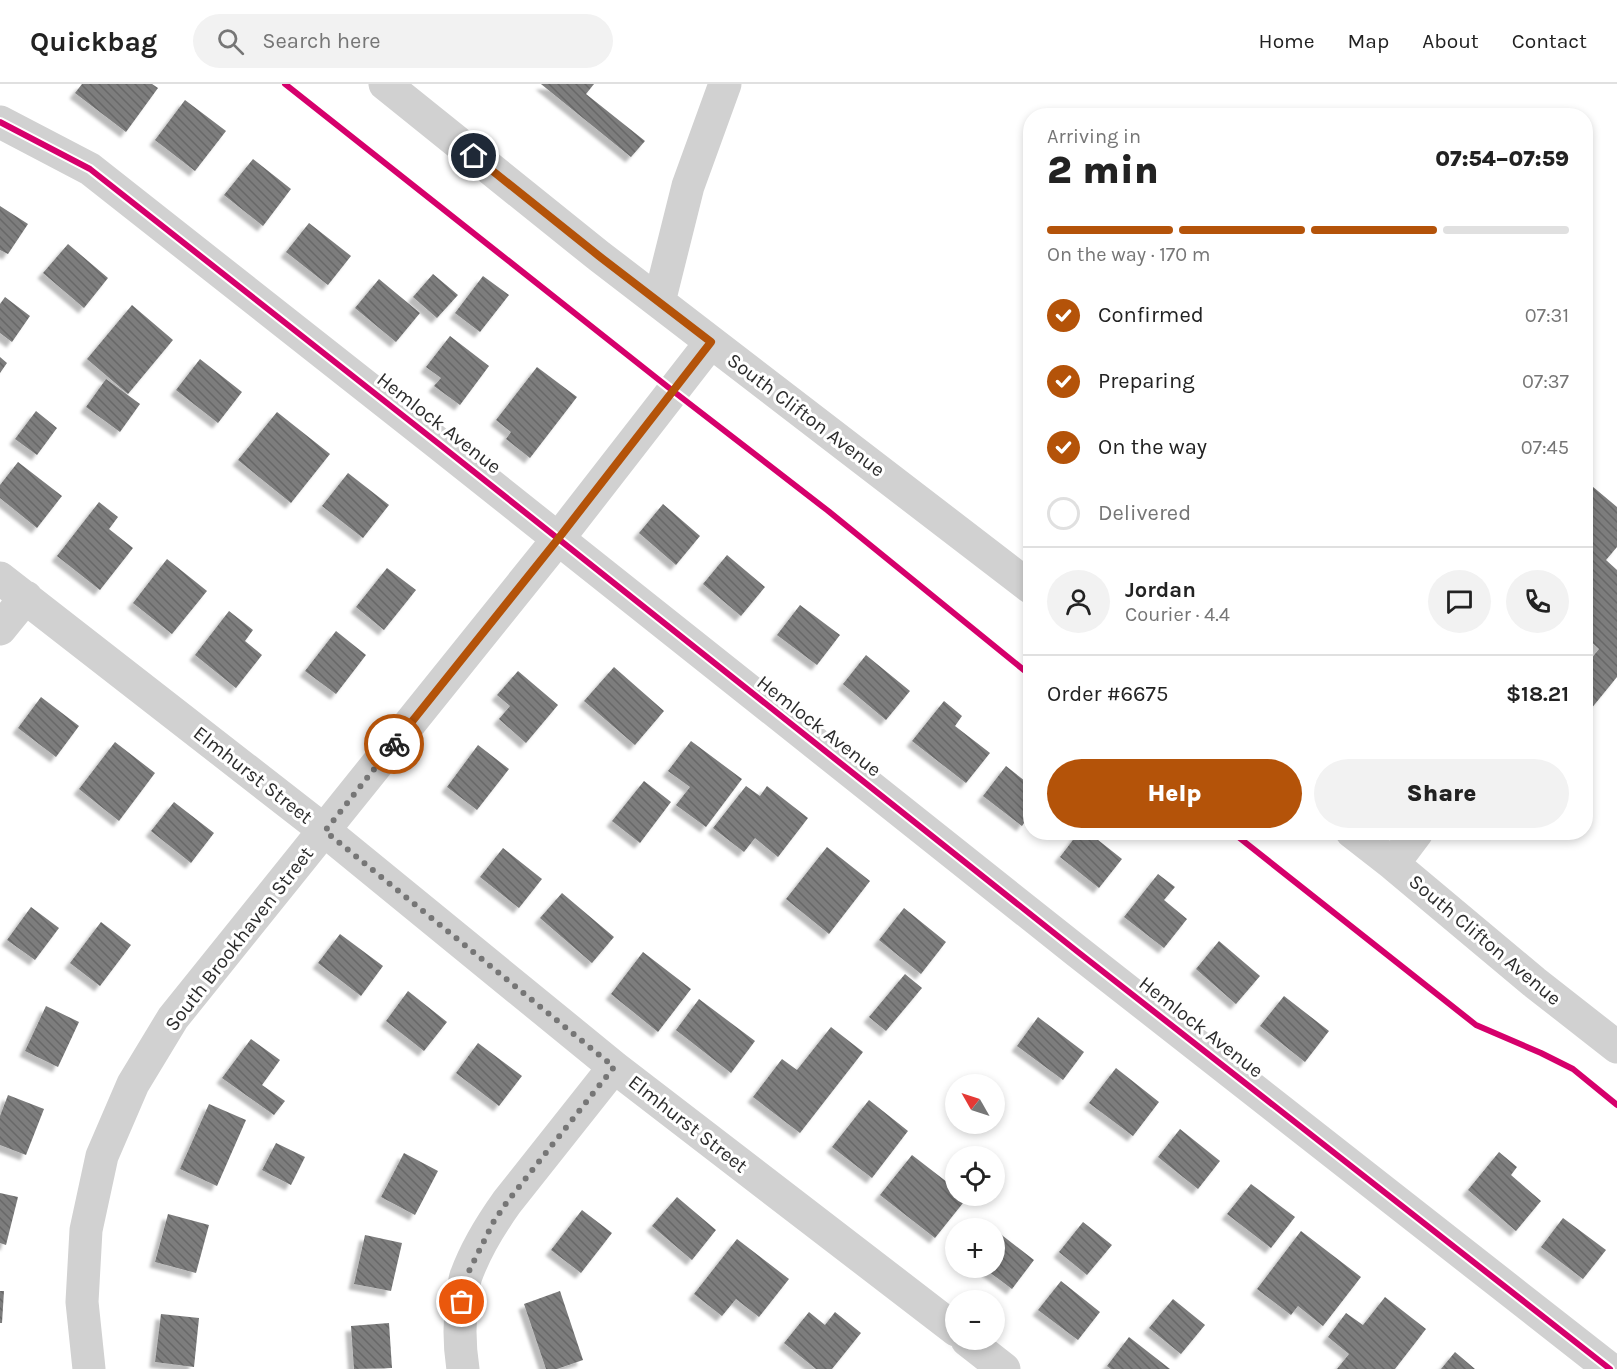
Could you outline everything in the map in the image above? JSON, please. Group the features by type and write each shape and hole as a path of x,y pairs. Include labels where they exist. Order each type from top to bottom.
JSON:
{"street":[{"name":"South Clifton Avenue","path":"385,84 659,302 1023,582"},
{"path":"659,302 688,186 725,84"},
{"name":"Hemlock Avenue","path":"0,122 90,169 1078,952 1610,1369"},
{"name":"South Brookhaven Street","path":"89,1369 82,1302 87,1230 102,1156 133,1084 172,1018 558,539 711,342"},
{"name":"Elmhurst Street","path":"0,578 325,831 614,1067 945,1322"},
{"path":"0,629 26,597"},
{"name":"South Clifton Avenue","path":"1362,840 1534,982 1617,1047"},
{"path":"1393,864 1412,840"},
{"path":"463,1369 459,1348 460,1316 466,1277 473,1261 507,1202 614,1067"},
{"path":"980,1350 1004,1369"}],"building":[{"path":"82,84 152,84 158,88 126,132 75,93"},
{"path":"541,84 594,84 586,94 645,141 631,157"},
{"path":"185,100 226,131 195,171 155,140"},
{"path":"253,159 291,189 263,226 224,195"},
{"path":"0,206 28,224 8,254 0,250"},
{"path":"309,223 351,256 328,285 286,252"},
{"path":"68,244 108,278 84,308 43,273"},
{"path":"433,274 458,295 437,318 413,297"},
{"path":"483,276 509,295 480,332 455,313"},
{"path":"379,279 420,313 396,342 355,308"},
{"path":"5,297 30,316 12,342 0,333 0,304"},
{"path":"132,305 173,340 128,394 87,359"},
{"path":"450,336 489,366 460,405 434,386 441,378 426,367"},
{"path":"0,357 7,363 0,373"},
{"path":"200,359 242,392 218,423 176,390"},
{"path":"537,367 577,397 530,458 506,439 511,432 496,420"},
{"path":"106,379 140,404 120,432 86,407"},
{"path":"36,411 57,428 37,455 15,439"},
{"path":"277,412 330,454 291,503 238,460"},
{"path":"18,462 62,496 37,528 0,498 0,485"},
{"path":"348,473 389,505 363,538 322,506"},
{"path":"1593,487 1617,507 1617,547 1606,560 1617,570 1617,677 1593,706 1593,656 1599,649 1593,643"},
{"path":"99,502 118,517 109,529 133,548 100,590 57,556"},
{"path":"663,504 700,536 676,565 639,533"},
{"path":"727,555 765,587 741,616 703,584"},
{"path":"167,559 207,591 172,634 133,603"},
{"path":"387,568 416,590 384,630 356,607"},
{"path":"800,605 840,635 817,665 777,635"},
{"path":"229,611 253,630 245,641 262,655 236,688 195,655"},
{"path":"336,631 366,655 336,694 305,671"},
{"path":"866,655 910,691 886,720 843,684"},
{"path":"614,667 664,711 635,745 584,701"},
{"path":"518,671 558,705 526,743 499,719 510,706 497,695"},
{"path":"41,697 79,726 56,757 18,728"},
{"path":"944,701 962,716 955,726 990,753 966,783 912,741"},
{"path":"691,741 742,779 706,827 676,805 690,787 668,771"},
{"path":"115,742 155,773 119,821 79,789"},
{"path":"478,745 509,769 477,810 447,787"},
{"path":"1006,766 1023,779 1022,826 983,796"},
{"path":"644,781 671,802 640,843 612,821"},
{"path":"746,786 760,796 767,786 808,818 778,857 755,838 744,852 713,828"},
{"path":"174,802 214,833 191,863 151,831"},
{"path":"1073,840 1098,840 1122,859 1099,888 1060,857"},
{"path":"827,847 870,881 829,934 786,899"},
{"path":"503,848 542,879 519,908 480,877"},
{"path":"1158,874 1175,887 1164,900 1187,919 1164,948 1124,917"},
{"path":"562,893 614,937 592,963 540,918"},
{"path":"31,907 59,928 35,960 7,940"},
{"path":"904,908 946,942 921,974 879,940"},
{"path":"101,922 131,945 100,986 70,963"},
{"path":"340,934 383,966 361,996 318,963"},
{"path":"1219,941 1260,976 1236,1004 1196,969"},
{"path":"643,952 691,989 658,1032 611,994"},
{"path":"905,974 922,988 886,1031 869,1017"},
{"path":"408,991 447,1022 424,1051 386,1021"},
{"path":"1284,996 1329,1031 1305,1062 1260,1026"},
{"path":"699,999 755,1041 731,1073 676,1030"},
{"path":"46,1006 79,1022 58,1067 25,1051"},
{"path":"1038,1017 1084,1052 1063,1080 1017,1046"},
{"path":"831,1027 863,1052 800,1133 753,1097 782,1059 797,1070"},
{"path":"251,1039 280,1060 262,1085 285,1101 274,1115 222,1078"},
{"path":"478,1043 522,1076 499,1106 456,1073"},
{"path":"1116,1068 1159,1102 1133,1136 1089,1103"},
{"path":"8,1095 44,1109 26,1155 0,1145 0,1116"},
{"path":"869,1100 908,1131 872,1178 832,1147"},
{"path":"209,1104 246,1120 217,1186 180,1169"},
{"path":"1180,1129 1220,1161 1198,1189 1158,1157"},
{"path":"276,1143 305,1157 291,1185 262,1170"},
{"path":"1499,1152 1517,1167 1511,1175 1541,1201 1516,1231 1468,1190"},
{"path":"404,1153 438,1171 415,1215 381,1197"},
{"path":"912,1155 945,1180 945,1206 961,1206 951,1218 945,1218 945,1226 935,1238 880,1195"},
{"path":"1251,1184 1295,1217 1271,1248 1227,1214"},
{"path":"0,1193 18,1197 6,1245 0,1243"},
{"path":"677,1197 716,1230 692,1260 652,1226"},
{"path":"582,1210 612,1233 581,1273 551,1250"},
{"path":"168,1214 209,1225 196,1273 155,1262"},
{"path":"1563,1218 1606,1250 1583,1279 1541,1247"},
{"path":"1083,1222 1112,1245 1087,1275 1059,1252"},
{"path":"1301,1231 1361,1277 1323,1326 1298,1306 1291,1315 1257,1289"},
{"path":"365,1235 402,1243 391,1291 354,1284"},
{"path":"1005,1238 1034,1260 1012,1289 997,1278 1005,1278"},
{"path":"737,1239 789,1279 759,1317 736,1299 722,1316 694,1294"},
{"path":"1061,1281 1100,1312 1078,1340 1038,1310"},
{"path":"0,1291 4,1291 2,1323 0,1323"},
{"path":"560,1291 583,1360 557,1369 546,1369 524,1304"},
{"path":"1385,1297 1426,1329 1395,1369 1337,1369 1349,1354 1328,1337 1346,1313 1363,1325"},
{"path":"1173,1299 1205,1325 1181,1354 1149,1328"},
{"path":"809,1312 825,1325 835,1312 861,1333 832,1369 816,1369 784,1343"},
{"path":"161,1314 199,1318 194,1367 155,1362"},
{"path":"389,1323 392,1368 354,1369 351,1326"},
{"path":"1129,1337 1170,1369 1111,1369 1107,1366"},
{"path":"1455,1352 1475,1369 1441,1369"}],"cycle path":[{"path":"285,84 827,510 1023,669"},
{"path":"0,122 90,169 1078,952 1610,1369"},
{"path":"1242,840 1476,1025 1573,1069 1617,1105"}],"way so far":[{"path":"394,744 325,831 614,1067 494,1221 466,1277 462,1302"}],"route":[{"path":"394,744 558,539 711,342 474,156"}]}
